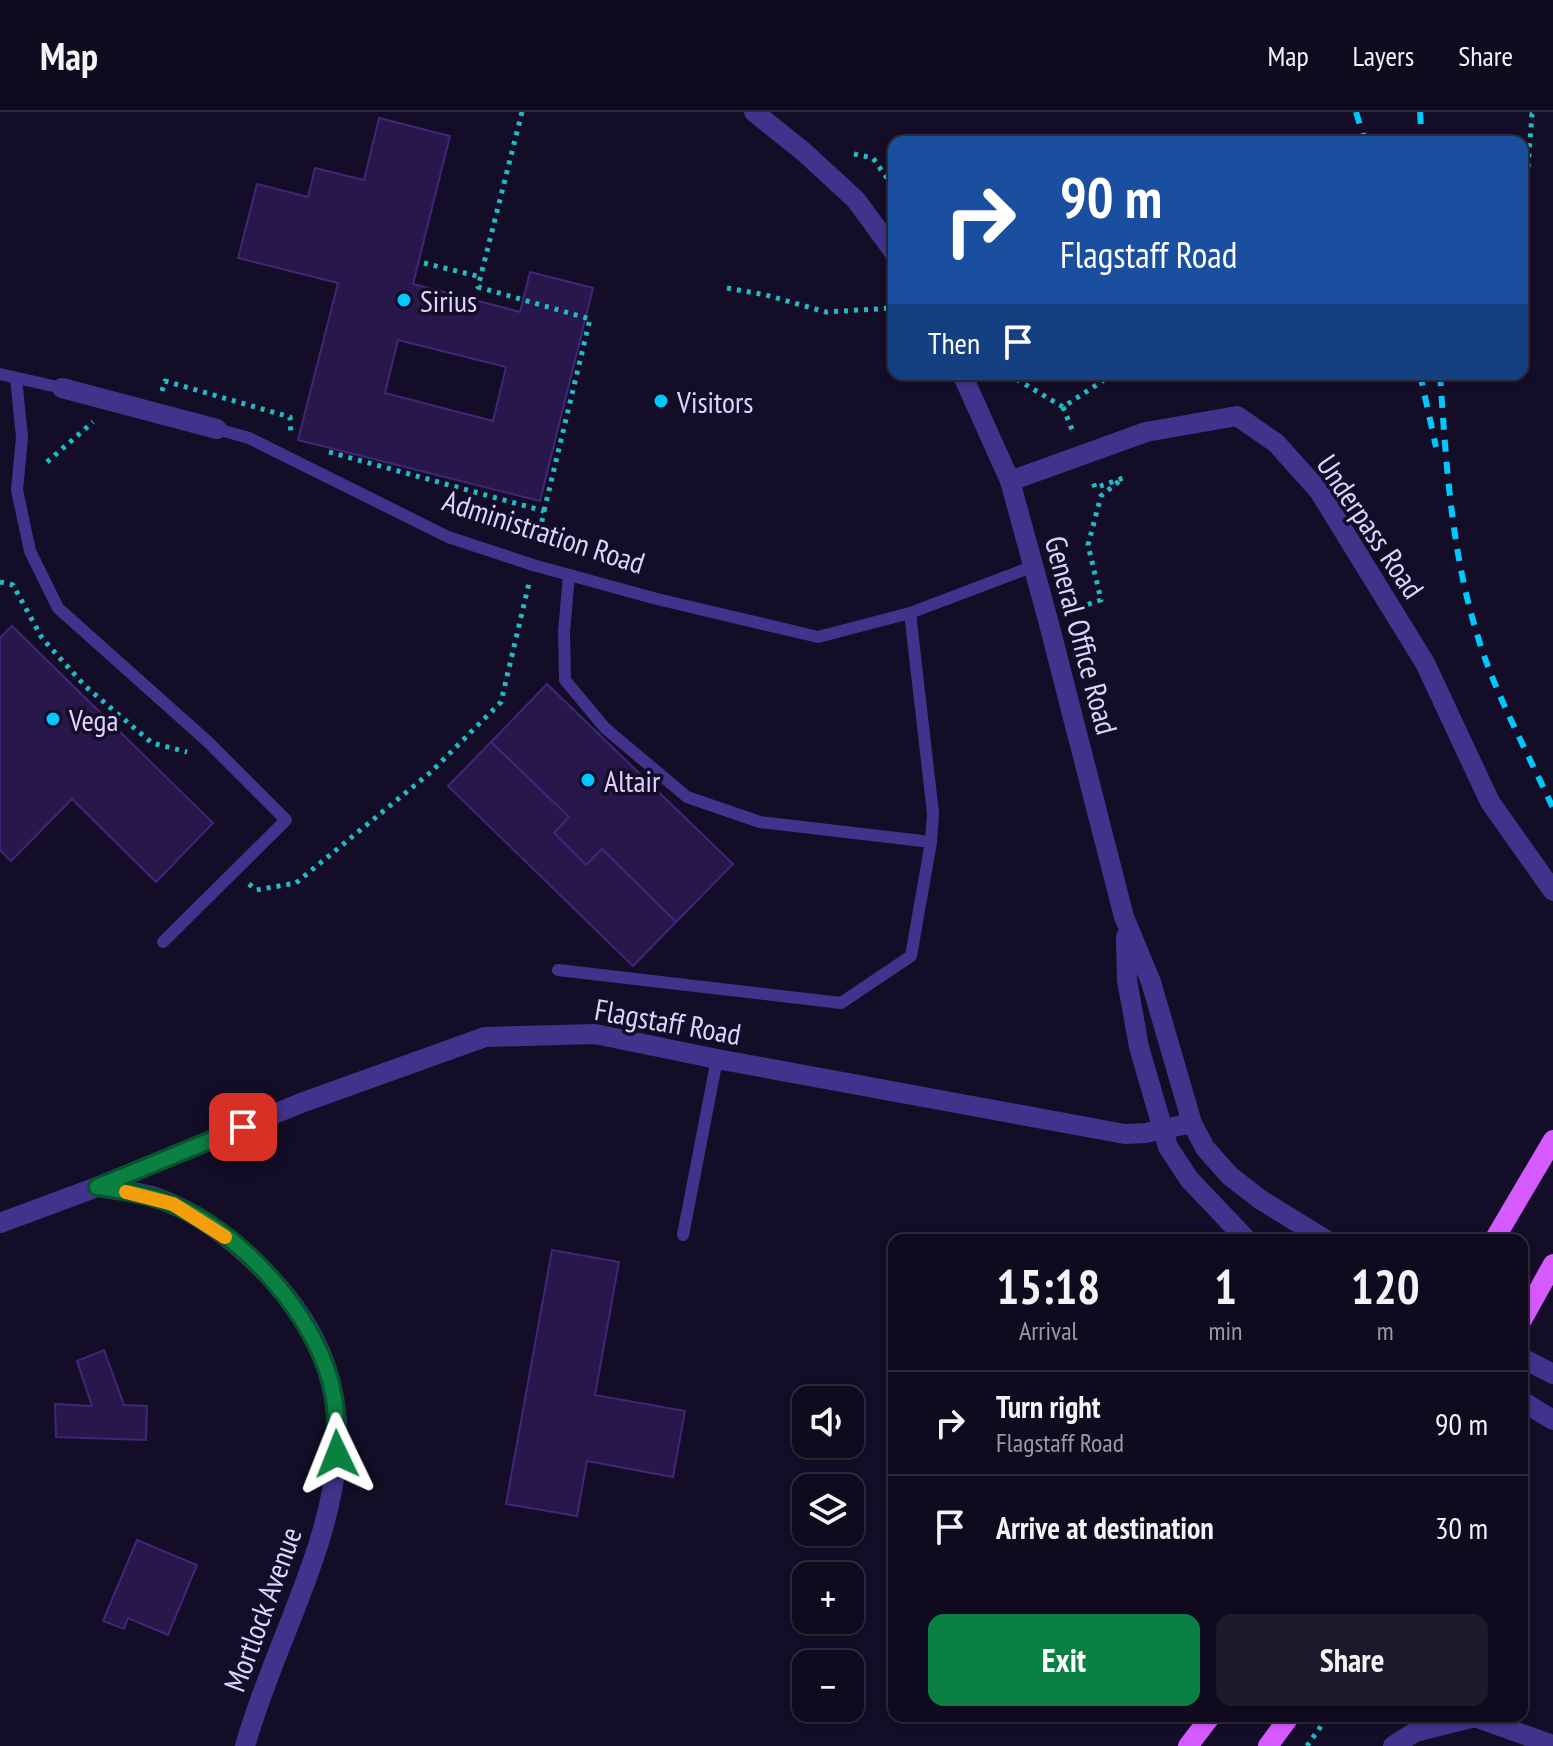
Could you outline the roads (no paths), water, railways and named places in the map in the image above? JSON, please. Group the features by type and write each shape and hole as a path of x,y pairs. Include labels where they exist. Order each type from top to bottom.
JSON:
{"main road":[{"path":"1498,1234 1553,1140"},
{"path":"1528,1309 1553,1264"},
{"path":"1188,1746 1206,1722"},
{"path":"1268,1746 1286,1722"}],"street":[{"path":"754,112 856,200 888,244"},
{"name":"General Office Road","path":"965,380 1010,481 1124,917 1151,982 1192,1123"},
{"name":"Administration Road","path":"62,388 217,429"},
{"name":"Underpass Road","path":"1010,481 1146,432 1237,416 1276,443 1319,491 1425,663 1490,802 1553,891"},
{"name":"General Office Road","path":"1124,917 1129,993 1143,1061 1162,1129"},
{"name":"Flagstaff Road","path":"0,1223 97,1187 301,1103 485,1037 595,1034 1111,1132 1136,1134 1192,1123"},
{"path":"1192,1123 1205,1148 1230,1176 1261,1200 1316,1234"},
{"path":"1162,1129 1168,1147 1189,1179 1241,1234"},
{"name":"Mortlock Avenue","path":"97,1187 149,1196 173,1204 201,1219 237,1247 274,1281 294,1306 310,1331 329,1376 334,1399 337,1454 330,1507 308,1580 267,1679 245,1746"},
{"path":"1528,1361 1553,1374"},
{"path":"1528,1405 1553,1420"},
{"path":"1393,1746 1415,1732 1455,1722"},
{"path":"1489,1722 1553,1745"}],"lane":[{"name":"Administration Road","path":"0,374 62,388"},
{"path":"16,378 22,437 17,490 30,551 58,608 207,741 286,820 163,942"},
{"name":"Administration Road","path":"217,429 249,438 448,537 533,565 657,599 818,637 910,613 1034,566"},
{"path":"569,575 564,632 565,680 605,728 687,797 760,822 931,842"},
{"path":"558,970 841,1003 911,956 931,842 933,813 910,613"},
{"path":"683,1235 717,1059"}],"railway":[{"path":"1356,112 1363,136"},
{"path":"1420,112 1422,136"},
{"path":"1421,380 1436,447"},
{"path":"1440,380 1455,538 1468,602 1493,678 1553,808"}],"place":[{"name":"Sirius","path":"404,300"},
{"name":"Visitors","path":"661,401"},
{"name":"Vega","path":"53,719"},
{"name":"Altair","path":"588,780"}]}
